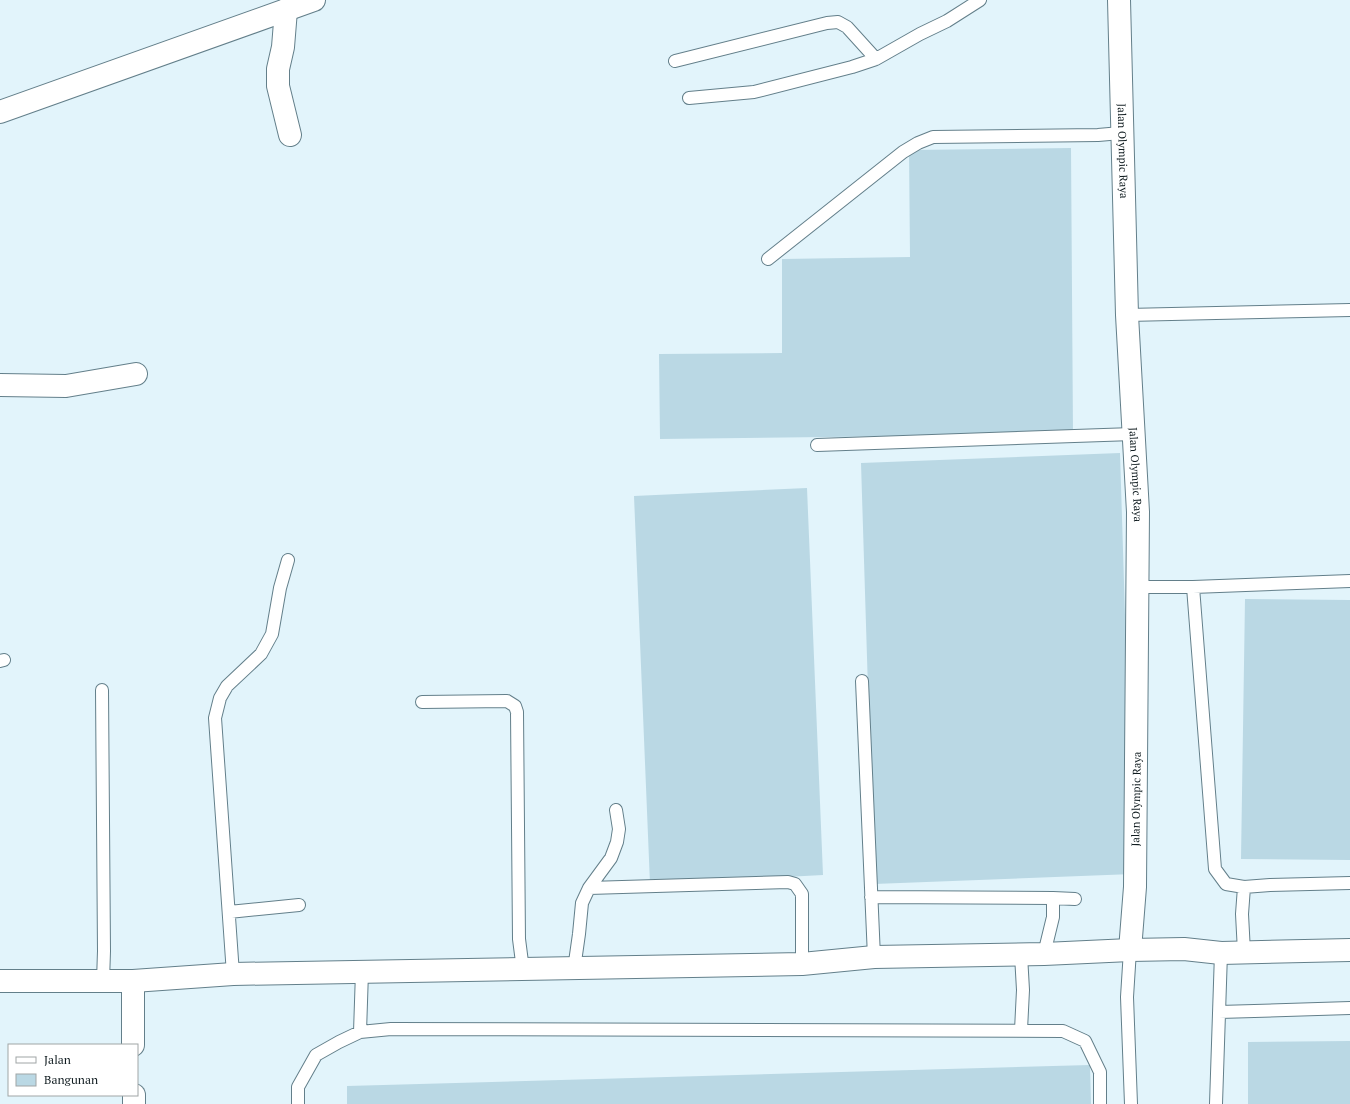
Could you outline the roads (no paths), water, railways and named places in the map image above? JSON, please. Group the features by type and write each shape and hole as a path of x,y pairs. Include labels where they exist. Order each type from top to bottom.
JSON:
{"street":[{"path":"0,112 314,0"},
{"name":"Jalan Olympic Raya","path":"1119,0 1121,133 1127,315 1138,512 1135,888 1130,950"},
{"path":"286,10 283,47 278,69 278,86 290,135"},
{"path":"0,385 66,386 136,374"},
{"path":"0,981 132,981 233,974 802,964 874,957 1021,955 1130,950 1184,949 1221,953 1350,950"},
{"path":"132,981 133,1044"}],"lane":[{"path":"689,98 754,92 852,67 876,59 920,34 947,22 980,0"},
{"path":"675,61 827,23 838,22 847,27 876,59"},
{"path":"768,259 903,152 926,139 933,137 1098,135 1121,133"},
{"path":"1127,315 1350,310"},
{"path":"817,445 1133,434"},
{"path":"233,974 215,718 220,698 228,686 261,654 272,634 280,588 288,560"},
{"path":"1138,587 1193,587 1350,581"},
{"path":"1193,587 1215,870 1226,884 1244,887 1270,885 1350,884"},
{"path":"862,682 874,957"},
{"path":"102,690 103,981"},
{"path":"422,702 507,701 515,706 517,712 519,939 523,970"},
{"path":"574,969 580,934 582,903 589,888 611,858 617,842 619,829 616,810"},
{"path":"589,888 788,882 795,884 802,894 802,964"},
{"path":"1244,887 1242,914 1244,952"},
{"path":"871,897 1075,899"},
{"path":"1044,954 1053,917 1053,898"},
{"path":"229,912 299,905"},
{"path":"1130,950 1127,996 1131,1104"},
{"path":"1216,1104 1221,953"},
{"path":"1021,955 1021,1030"},
{"path":"360,1032 362,972"},
{"path":"1219,1012 1350,1008"},
{"path":"298,1104 298,1087 316,1055 360,1032 391,1029 1063,1030 1085,1041 1100,1072 1100,1104"}]}
